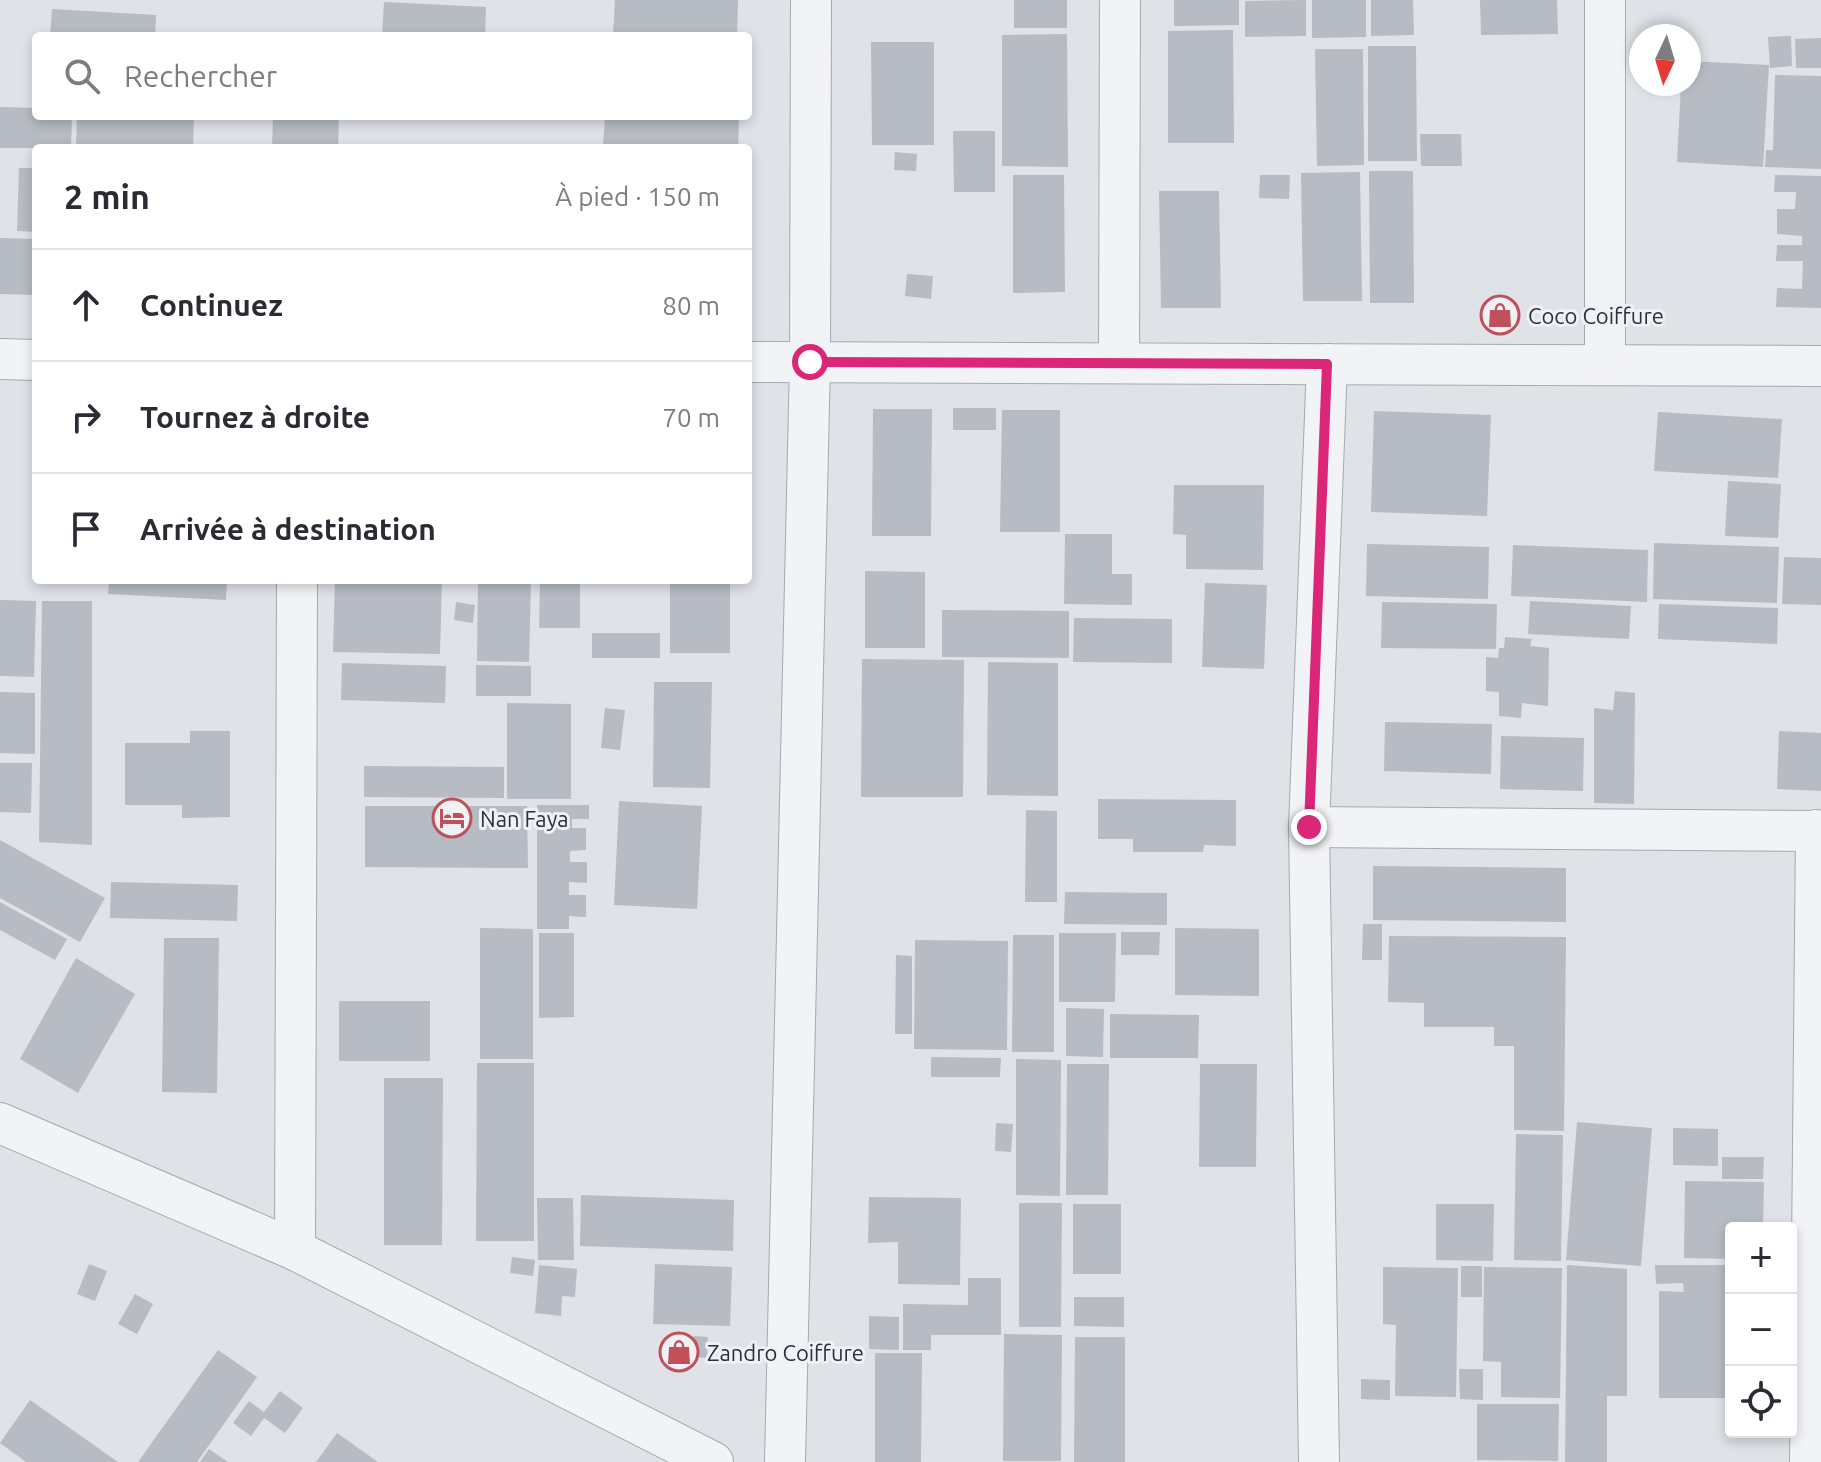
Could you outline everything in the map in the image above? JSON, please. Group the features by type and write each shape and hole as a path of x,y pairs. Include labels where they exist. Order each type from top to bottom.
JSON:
{"street":[{"path":"785,1462 810,362 811,0"},
{"path":"1119,363 1120,0"},
{"path":"1605,0 1605,365"},
{"path":"0,359 32,360"},
{"path":"752,362 1821,366"},
{"path":"1319,1462 1309,827 1327,364"},
{"path":"295,1250 297,584"},
{"path":"1309,827 1818,830 1810,1462"},
{"path":"0,1123 295,1250 713,1462"}],"building":[{"path":"615,0 738,0 737,32 613,32"},
{"path":"1014,0 1067,0 1067,28 1014,28"},
{"path":"1174,0 1239,0 1239,25 1174,26"},
{"path":"1306,0 1306,36 1245,37 1245,1"},
{"path":"1312,0 1366,0 1366,37 1312,38"},
{"path":"1371,0 1413,0 1414,35 1371,36"},
{"path":"1480,0 1557,0 1558,34 1481,35"},
{"path":"384,2 486,7 485,32 382,32"},
{"path":"52,9 156,15 155,32 50,32"},
{"path":"1233,30 1234,143 1168,143 1168,31"},
{"path":"1067,34 1068,167 1002,166 1002,35"},
{"path":"1791,36 1792,66 1770,68 1768,37"},
{"path":"1821,38 1821,68 1796,68 1795,39"},
{"path":"871,42 934,42 934,145 872,145"},
{"path":"1368,46 1416,46 1417,161 1368,161"},
{"path":"1315,49 1363,49 1364,165 1317,166"},
{"path":"1701,62 1769,65 1763,167 1677,162 1680,96 1701,96"},
{"path":"1775,75 1821,76 1821,169 1765,167 1766,150 1773,150"},
{"path":"0,107 32,108 32,120 72,120 71,144 0,148"},
{"path":"77,120 194,120 193,144 76,144"},
{"path":"273,120 339,120 338,144 272,144"},
{"path":"605,120 739,120 738,144 603,144"},
{"path":"953,131 995,131 995,192 954,192"},
{"path":"1420,134 1461,134 1462,166 1421,166"},
{"path":"895,152 917,154 916,171 894,170"},
{"path":"19,168 32,168 32,232 17,231"},
{"path":"1369,171 1413,171 1414,303 1370,303"},
{"path":"1360,172 1362,301 1303,301 1301,173"},
{"path":"1013,175 1064,175 1065,292 1013,293"},
{"path":"1260,175 1290,175 1289,199 1259,198"},
{"path":"1775,175 1821,176 1821,308 1776,307 1777,288 1802,289 1803,261 1776,261 1777,245 1802,245 1802,236 1777,234 1777,209 1795,209 1796,192 1774,192"},
{"path":"1159,191 1219,191 1221,308 1161,308"},
{"path":"0,238 32,239 32,295 0,294"},
{"path":"907,274 933,276 931,299 905,296"},
{"path":"953,408 996,408 996,430 953,430"},
{"path":"873,409 932,409 931,536 872,536"},
{"path":"1002,410 1060,410 1060,532 1000,532"},
{"path":"1374,411 1491,415 1487,516 1371,512"},
{"path":"1658,412 1782,419 1778,478 1654,471"},
{"path":"1728,481 1781,484 1778,538 1725,536"},
{"path":"1174,485 1264,485 1263,570 1186,569 1186,535 1173,534"},
{"path":"1065,534 1112,534 1112,574 1132,574 1132,605 1064,604"},
{"path":"1654,543 1779,547 1777,603 1653,599"},
{"path":"1367,544 1489,547 1488,599 1366,596"},
{"path":"1513,545 1648,550 1647,602 1511,596"},
{"path":"1784,557 1821,558 1821,605 1782,604"},
{"path":"865,571 925,572 925,648 865,648"},
{"path":"1205,583 1267,585 1264,669 1202,667"},
{"path":"109,584 227,584 226,600 108,594"},
{"path":"335,584 442,584 440,654 333,652"},
{"path":"478,584 531,584 529,662 477,661"},
{"path":"540,584 580,584 580,628 539,628"},
{"path":"670,584 730,584 730,653 670,653"},
{"path":"0,600 36,601 34,677 0,676"},
{"path":"42,601 92,601 92,845 39,842"},
{"path":"1530,601 1631,606 1629,639 1528,634"},
{"path":"456,602 475,605 473,623 454,620"},
{"path":"1382,602 1497,604 1496,649 1381,648"},
{"path":"1659,604 1778,608 1777,644 1658,639"},
{"path":"942,610 1069,611 1069,658 942,657"},
{"path":"1074,618 1172,619 1172,663 1073,662"},
{"path":"592,633 660,633 660,658 592,658"},
{"path":"1505,637 1532,639 1530,646 1549,648 1548,706 1522,703 1521,718 1499,716 1499,692 1486,691 1486,657 1498,658 1499,648 1504,648"},
{"path":"862,659 964,660 963,797 861,797"},
{"path":"988,662 1058,663 1058,796 987,795"},
{"path":"342,663 446,666 445,703 341,700"},
{"path":"476,665 531,666 531,696 476,696"},
{"path":"654,682 712,682 710,788 653,787"},
{"path":"1615,691 1635,693 1634,804 1594,803 1594,708 1613,710"},
{"path":"0,692 35,693 35,754 0,753"},
{"path":"507,703 571,704 571,799 507,799"},
{"path":"605,708 625,710 620,750 601,748"},
{"path":"1385,722 1492,724 1491,774 1384,771"},
{"path":"190,731 230,731 230,817 182,818 182,805 125,805 125,743 190,743"},
{"path":"1779,731 1821,733 1821,791 1777,789"},
{"path":"1501,736 1584,738 1583,791 1500,789"},
{"path":"0,763 32,763 31,813 0,812"},
{"path":"364,766 504,767 504,798 364,797"},
{"path":"1098,799 1236,800 1236,846 1204,845 1203,852 1133,852 1133,839 1098,839"},
{"path":"619,801 702,806 697,909 614,905"},
{"path":"537,805 589,805 589,819 572,819 572,828 586,828 586,850 570,851 570,862 587,862 587,883 569,882 569,895 586,895 586,917 569,916 569,929 537,929"},
{"path":"365,806 527,806 528,868 365,867"},
{"path":"1026,810 1057,811 1057,902 1025,902"},
{"path":"0,840 105,898 80,942 0,898"},
{"path":"1373,866 1566,868 1566,922 1373,920"},
{"path":"111,882 238,885 237,921 110,918"},
{"path":"1065,892 1167,893 1167,925 1064,924"},
{"path":"0,902 67,939 55,960 0,930"},
{"path":"1363,924 1382,924 1382,960 1362,960"},
{"path":"480,928 533,929 533,1059 480,1059"},
{"path":"1175,928 1259,929 1259,996 1175,995"},
{"path":"1121,932 1160,932 1159,955 1121,955"},
{"path":"539,933 574,933 574,1017 539,1018"},
{"path":"1059,933 1116,933 1115,1002 1059,1002"},
{"path":"1013,935 1054,935 1054,1052 1012,1052"},
{"path":"1389,936 1566,937 1564,1131 1514,1130 1514,1046 1494,1046 1494,1027 1424,1027 1424,1003 1388,1002"},
{"path":"164,938 219,938 217,1093 162,1092"},
{"path":"915,940 1008,941 1007,1050 914,1049"},
{"path":"896,955 912,956 912,1034 895,1034"},
{"path":"76,958 135,994 78,1093 20,1059"},
{"path":"339,1001 430,1001 430,1061 339,1061"},
{"path":"1066,1008 1104,1009 1103,1057 1066,1056"},
{"path":"1110,1014 1199,1015 1198,1058 1110,1058"},
{"path":"931,1057 1001,1058 1000,1077 931,1077"},
{"path":"1016,1059 1061,1060 1060,1196 1016,1195"},
{"path":"477,1063 534,1063 534,1241 476,1241"},
{"path":"1067,1064 1109,1064 1108,1195 1066,1195"},
{"path":"1200,1064 1257,1064 1256,1167 1199,1167"},
{"path":"384,1078 443,1078 442,1245 384,1245"},
{"path":"1577,1122 1652,1128 1641,1266 1566,1260"},
{"path":"996,1123 1013,1124 1011,1152 995,1151"},
{"path":"1673,1128 1718,1129 1718,1166 1673,1165"},
{"path":"1516,1134 1563,1135 1561,1261 1514,1260"},
{"path":"1722,1157 1764,1157 1763,1179 1722,1179"},
{"path":"1685,1181 1764,1182 1763,1222 1725,1222 1725,1259 1684,1258"},
{"path":"581,1195 734,1200 733,1251 580,1246"},
{"path":"869,1197 961,1198 960,1285 898,1284 898,1242 868,1243"},
{"path":"537,1198 573,1198 574,1260 538,1260"},
{"path":"1019,1203 1062,1203 1061,1327 1019,1327"},
{"path":"1073,1204 1121,1204 1121,1274 1073,1274"},
{"path":"1436,1204 1494,1204 1493,1261 1436,1260"},
{"path":"512,1257 535,1260 533,1276 510,1273"},
{"path":"89,1264 107,1271 95,1301 77,1294"},
{"path":"655,1264 732,1267 730,1326 653,1324"},
{"path":"539,1265 577,1269 575,1297 562,1296 561,1316 535,1313"},
{"path":"1567,1265 1627,1269 1627,1396 1607,1396 1607,1462 1565,1462"},
{"path":"1655,1265 1725,1265 1725,1398 1659,1398 1659,1291 1684,1292 1683,1283 1656,1284"},
{"path":"1461,1266 1482,1266 1482,1297 1461,1297"},
{"path":"1383,1267 1458,1268 1456,1397 1395,1396 1396,1325 1383,1324"},
{"path":"1484,1267 1562,1268 1560,1398 1501,1397 1501,1362 1483,1361"},
{"path":"968,1278 1001,1278 1001,1335 931,1335 931,1350 903,1350 903,1304 968,1305"},
{"path":"135,1294 153,1304 137,1334 118,1324"},
{"path":"1074,1297 1124,1297 1124,1327 1074,1326"},
{"path":"869,1316 899,1317 899,1350 869,1349"},
{"path":"1004,1334 1062,1335 1061,1461 1003,1461"},
{"path":"672,1336 689,1338 688,1358 671,1357"},
{"path":"694,1336 708,1337 707,1358 692,1357"},
{"path":"1075,1337 1125,1337 1125,1462 1074,1462"},
{"path":"218,1350 257,1377 197,1462 138,1462"},
{"path":"875,1353 922,1353 921,1462 875,1462"},
{"path":"1459,1369 1483,1369 1483,1400 1460,1399"},
{"path":"1361,1379 1390,1380 1390,1400 1361,1399"},
{"path":"280,1391 303,1408 285,1433 264,1418 251,1436 233,1423 249,1401 264,1412"},
{"path":"30,1400 118,1462 26,1462 0,1443"},
{"path":"1477,1404 1559,1404 1558,1461 1477,1460"},
{"path":"337,1433 378,1462 316,1462"},
{"path":"209,1449 228,1462 200,1462"}],"place":[{"name":"Coco Coiffure","path":"1500,315"},
{"name":"Nan Faya","path":"452,818"},
{"name":"Zandro Coiffure","path":"679,1352"}],"route":[{"path":"810,362 1327,364 1309,827"}]}
